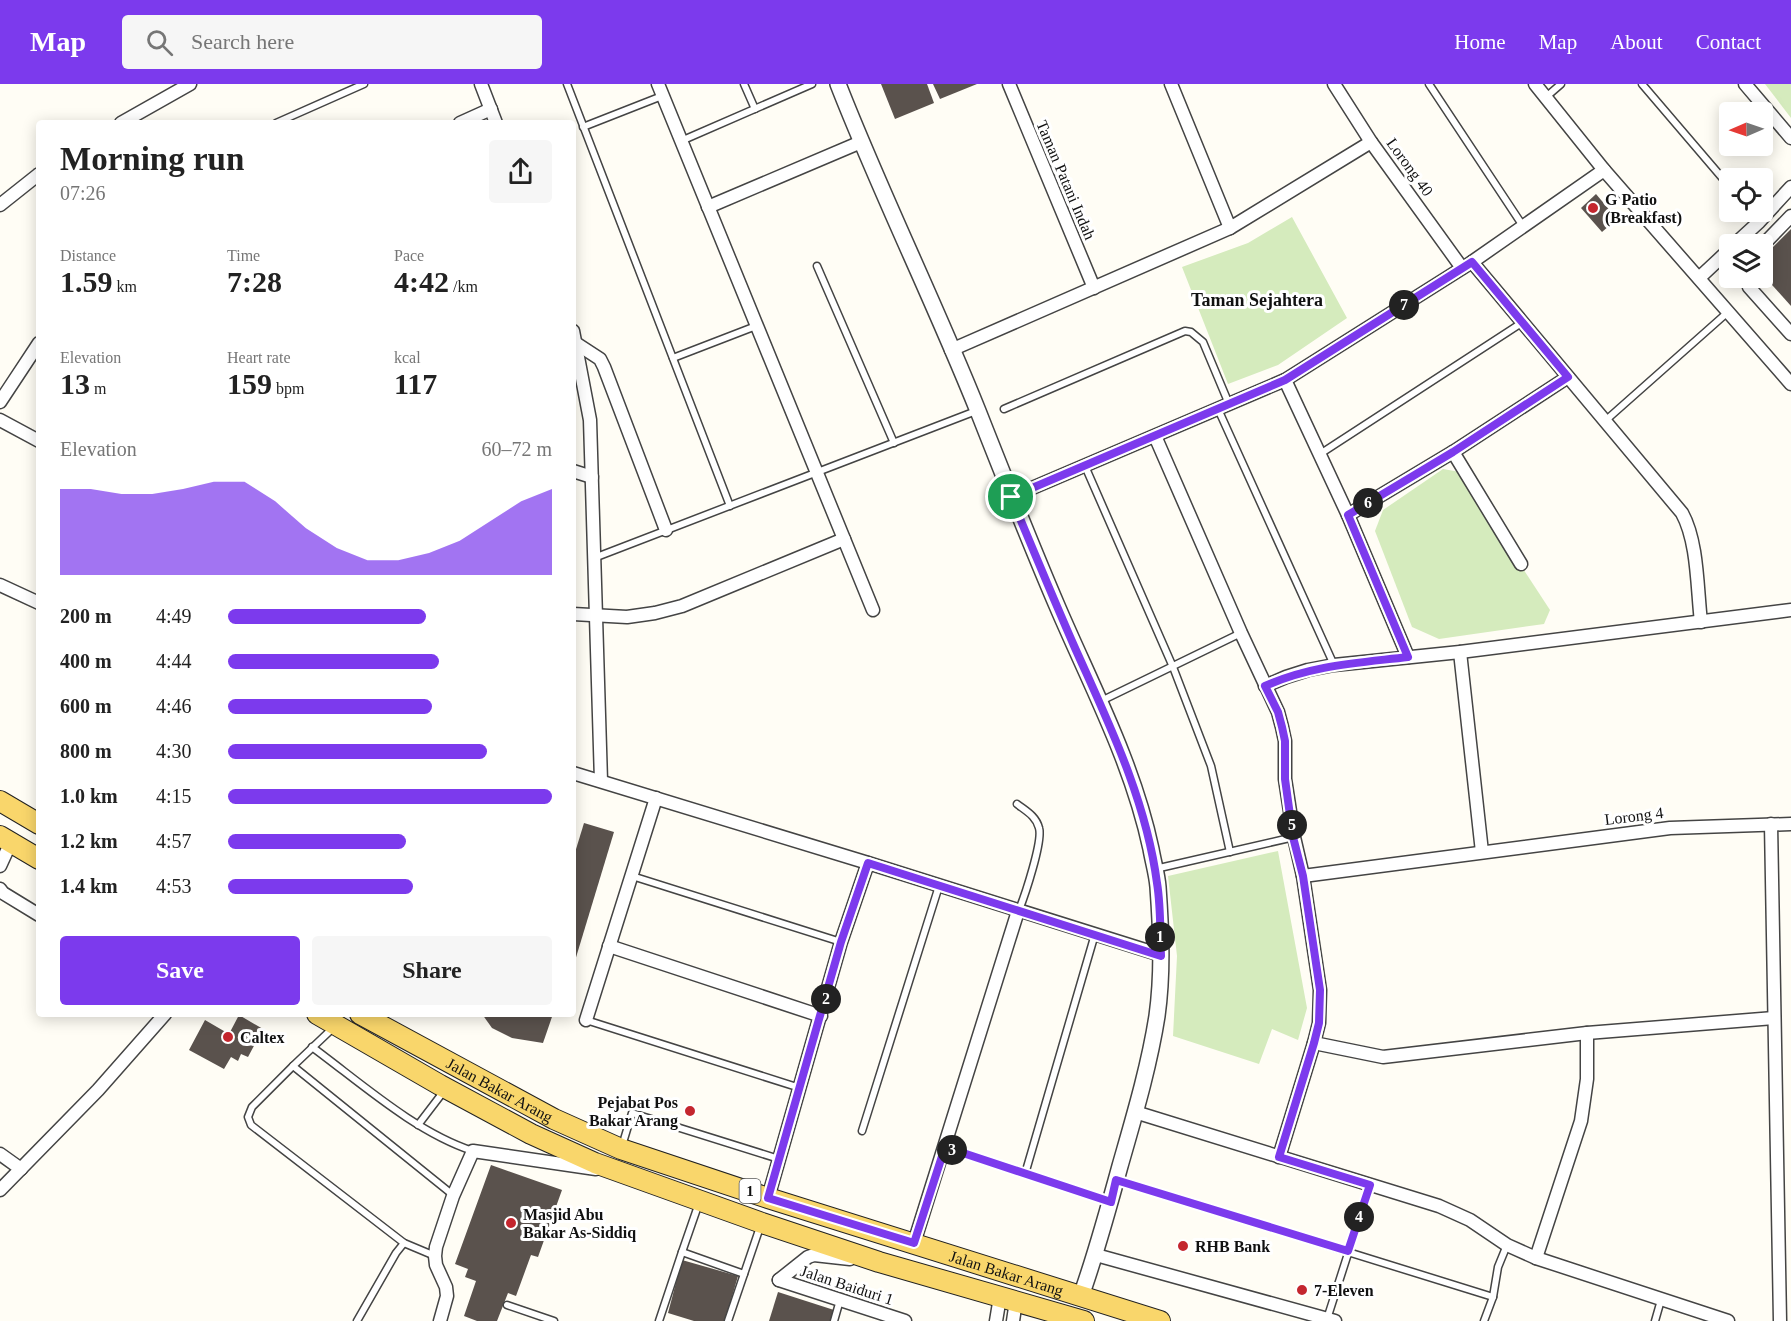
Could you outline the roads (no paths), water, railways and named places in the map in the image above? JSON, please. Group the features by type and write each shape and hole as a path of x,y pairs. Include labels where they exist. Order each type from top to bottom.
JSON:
{"main road":[{"path":"0,801 36,822"},
{"path":"5,839 36,857"},
{"name":"Jalan Bakar Arang","path":"322,1017 531,1134 619,1173 762,1224 879,1262 1083,1321"},
{"name":"Jalan Bakar Arang","path":"366,1017 554,1119 621,1149 768,1198 1160,1321"}],"street":[{"path":"126,120 190,84"},
{"path":"481,84 495,120"},
{"path":"838,84 978,411 1011,497 1119,746 1135,790 1155,869 1158,884 1161,956 1153,1039 1111,1202 1096,1255 1081,1296"},
{"name":"Taman Patani Indah","path":"1008,84 1094,288"},
{"path":"1171,84 1230,228"},
{"name":"Lorong 40","path":"1334,84 1371,142 1467,265 1523,322 1682,513 1692,541 1701,622"},
{"path":"1535,84 1604,170 1791,384"},
{"path":"1745,84 1791,138"},
{"path":"660,90 873,610"},
{"path":"467,120 491,109"},
{"path":"708,207 861,142"},
{"path":"951,350 1230,228 1371,142"},
{"path":"1011,497 1285,380 1467,265 1604,170"},
{"path":"0,205 36,176"},
{"path":"1773,207 1791,187"},
{"path":"1773,235 1791,216"},
{"path":"1746,234 1759,222"},
{"path":"1699,278 1719,259"},
{"path":"1750,288 1791,334"},
{"path":"576,344 590,420 601,781"},
{"path":"576,344 600,359 604,366 666,530"},
{"path":"0,402 36,348"},
{"path":"1348,515 1453,452 1568,377"},
{"path":"1285,380 1348,515 1408,657"},
{"path":"0,420 36,439"},
{"path":"1155,436 1278,712 1285,741 1285,779 1293,837 1303,876 1320,990 1319,1023 1279,1157"},
{"path":"1453,452 1521,564"},
{"path":"576,472 592,477"},
{"path":"576,614 627,617 682,606 844,539"},
{"path":"0,585 36,602"},
{"path":"1265,686 1308,670 1334,665 1460,652 1791,609"},
{"path":"1460,652 1482,852"},
{"path":"576,774 1161,956"},
{"path":"586,1020 656,798"},
{"path":"1771,824 1780,1321"},
{"name":"Lorong 4","path":"1303,876 1670,828 1791,824"},
{"path":"0,866 5,839"},
{"path":"768,1198 841,942 868,863"},
{"path":"0,889 36,913"},
{"path":"914,1243 1018,911"},
{"path":"609,946 821,1016"},
{"path":"0,1190 98,1090 162,1017"},
{"path":"1314,1043 1383,1057 1587,1033 1774,1018"},
{"path":"1536,1258 1581,1121 1586,1089 1587,1033"},
{"path":"1135,1112 1438,1206 1470,1220 1507,1245 1536,1258 1728,1321"},
{"path":"440,1321 447,1296 446,1287 436,1265 436,1247 453,1196 473,1151 619,1173"},
{"path":"0,1154 21,1169"},
{"name":"Jalan Baiduri 1","path":"879,1262 814,1255 802,1260 779,1280 905,1321"},
{"path":"1096,1255 1329,1320"},
{"path":"996,1321 1008,1299"},
{"path":"1008,1299 1013,1321"}],"lane":[{"path":"281,120 364,84"},
{"path":"567,84 730,506"},
{"path":"744,84 755,109"},
{"path":"681,141 812,84"},
{"path":"1429,84 1523,226"},
{"path":"1545,97 1561,84"},
{"path":"1642,84 1719,174"},
{"path":"583,127 660,90"},
{"path":"817,266 894,443"},
{"path":"1605,421 1729,312"},
{"path":"1320,454 1523,322"},
{"path":"673,358 756,326"},
{"path":"1004,409 1185,331 1191,332 1203,342 1223,406 1334,665"},
{"path":"593,558 978,411"},
{"path":"1085,466 1173,667 1211,766 1230,852"},
{"path":"1099,701 1241,633"},
{"path":"1017,804 1035,817 1040,830 1029,884 1018,911"},
{"path":"1155,869 1293,837"},
{"path":"632,876 841,942"},
{"path":"862,1131 939,886"},
{"path":"1025,1174 1095,934"},
{"path":"586,1020 800,1088"},
{"path":"337,1025 252,1107 248,1117 251,1125 404,1243 435,1256"},
{"path":"312,1047 418,1125 456,1145 473,1151"},
{"path":"293,1066 453,1196"},
{"path":"418,1125 446,1088"},
{"path":"621,1149 632,1113 780,1159"},
{"path":"945,1147 1111,1202"},
{"path":"1116,1180 1493,1297"},
{"path":"1329,1320 1348,1251 1370,1185"},
{"path":"659,1321 700,1200"},
{"path":"728,1321 762,1224"},
{"path":"357,1321 404,1243"},
{"path":"1484,1321 1493,1297 1498,1267 1507,1245"},
{"path":"682,1252 744,1274"},
{"path":"834,1321 840,1300"},
{"path":"1655,1321 1661,1300"},
{"path":"507,1305 554,1321"}],"place":[{"name":"G Patio (Breakfast)","path":"1593,208"},
{"name":"Caltex","path":"228,1037"},
{"name":"Pejabat Pos Bakar Arang","path":"690,1111"},
{"name":"Masjid Abu Bakar As-Siddiq","path":"511,1223"},
{"name":"RHB Bank","path":"1183,1246"},
{"name":"7-Eleven","path":"1302,1290"}],"district":[{"name":"Taman Sejahtera","path":"1257,300"}]}
